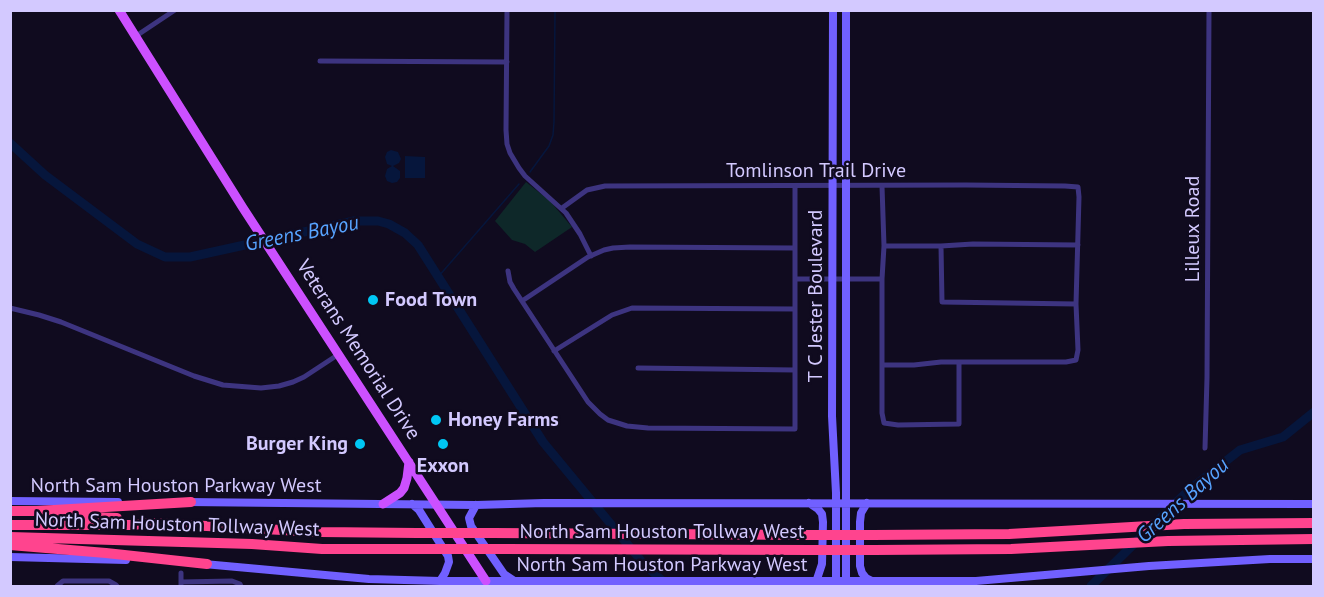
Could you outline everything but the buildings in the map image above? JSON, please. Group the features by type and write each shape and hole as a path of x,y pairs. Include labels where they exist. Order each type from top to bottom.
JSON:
{"highway":[{"path":"10,511 191,502"},
{"name":"North Sam Houston Tollway West","path":"10,515 137,519 150,523"},
{"name":"North Sam Houston Tollway West","path":"10,525 150,523 320,532 873,535 1010,534 1184,524 1314,524"},
{"name":"North Sam Houston Tollway West","path":"10,537 241,544 322,549 675,550 1011,549 1168,541 1314,539"},
{"path":"1279,539 1314,545"},
{"path":"10,545 207,564"}],"main road":[{"name":"Veterans Memorial Drive","path":"119,10 256,227 488,584"},
{"name":"T C Jester Boulevard","path":"832,10 832,367 836,582"},
{"name":"T C Jester Boulevard","path":"846,10 846,582"},
{"path":"832,42 846,42"},
{"path":"832,367 845,367"},
{"path":"383,504 404,488 409,462"},
{"name":"North Sam Houston Parkway West","path":"10,501 476,505 543,503 1314,504"},
{"path":"808,503 822,514 823,522 822,564 816,582"},
{"path":"867,503 861,513 860,566 866,578 873,582"},
{"path":"412,504 448,556 449,562 440,580"},
{"path":"476,505 469,518 471,526 504,574 515,581"},
{"name":"North Sam Houston Parkway West","path":"10,557 207,564 369,579 440,580 488,584 515,581 976,581 1149,566 1270,559 1314,559"},
{"path":"524,586 536,581"}],"street":[{"path":"136,36 175,10"},
{"path":"507,10 507,139 510,153 525,176 562,208 574,224 591,256"},
{"name":"Lilleux Road","path":"1205,448 1208,378 1209,10"},
{"path":"320,61 507,62"},
{"name":"Tomlinson Trail Drive","path":"562,208 587,190 605,186 1065,186 1078,187 1077,245"},
{"path":"508,271 510,282 588,402 612,422 648,428 795,429 795,186"},
{"path":"882,186 884,246 882,413 884,423 898,425 959,424 959,362"},
{"path":"882,365 941,362 1066,362 1076,360 1078,350 1077,245 884,246"},
{"path":"941,246 942,302 1076,303"},
{"path":"522,301 604,250 621,247 795,248"},
{"path":"795,279 882,279"},
{"path":"10,308 62,322 194,376 223,385 261,388 279,386 307,375 339,354"},
{"path":"554,351 603,320 632,308 795,309"},
{"path":"638,368 795,370"},
{"path":"181,573 181,584 232,581 241,586"},
{"path":"57,586 63,581 109,581 116,586"}],"green space":[{"path":"526,182 550,201 572,227 535,252 525,244 512,240 495,221"}],"water":[{"path":"391,150 398,152 401,159 393,166 400,171 400,178 397,182 392,183 387,181 385,176 387,169 392,166 387,164 385,157"},
{"path":"405,156 425,157 425,178 405,178"}],"waterway":[{"path":"530,172 549,146 553,135 555,10"},
{"name":"Greens Bayou","path":"10,143 45,175 137,244 165,257 190,257 354,221 378,221 405,233 418,245 543,442 643,563 668,586"},
{"path":"438,277 519,184"},
{"name":"Greens Bayou","path":"1091,586 1189,490 1240,450 1283,437 1314,412"}],"place":[{"name":"Food Town","path":"373,300"},
{"name":"Honey Farms","path":"436,420"},
{"name":"Burger King","path":"360,444"},
{"name":"Exxon","path":"443,444"}]}
